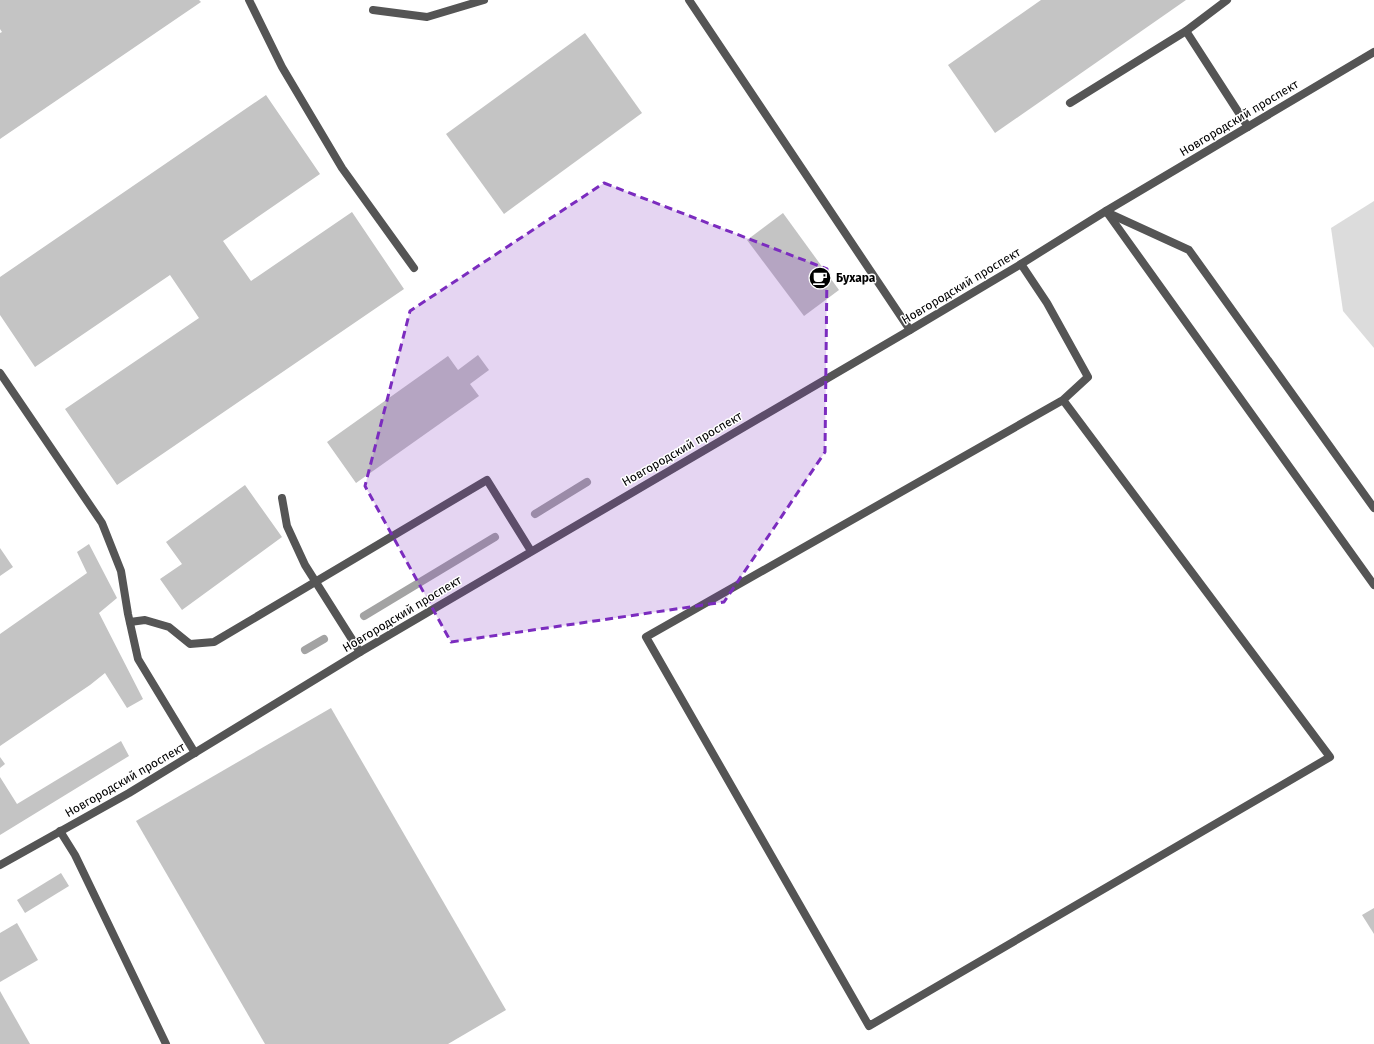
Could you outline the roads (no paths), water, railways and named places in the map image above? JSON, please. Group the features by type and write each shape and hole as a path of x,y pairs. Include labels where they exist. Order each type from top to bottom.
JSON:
{"street":[{"path":"249,0 282,67 342,168 414,268"},
{"path":"373,10 427,17 484,0"},
{"path":"688,0 910,330"},
{"path":"1070,103 1186,31 1227,0"},
{"path":"1186,31 1248,127"},
{"name":"Новгородский проспект","path":"0,865 129,793 360,652 910,330 1106,211 1374,52"},
{"path":"1106,211 1189,250 1374,508"},
{"path":"1106,211 1374,585"},
{"path":"1021,264 1047,303 1088,378 1063,400 646,637 869,1026 1330,757 1063,400"},
{"path":"0,374 102,523 120,571 138,659 195,753"},
{"path":"130,622 145,620 169,627 190,644 214,642 486,480 531,551"},
{"path":"282,498 287,526 305,565 360,652"},
{"path":"60,831 75,855 166,1044"}],"waterway":[{"path":"535,514 587,482"},
{"path":"364,616 495,537"},
{"path":"305,650 324,639"}],"place":[{"name":"Бухара","path":"820,278"}]}
